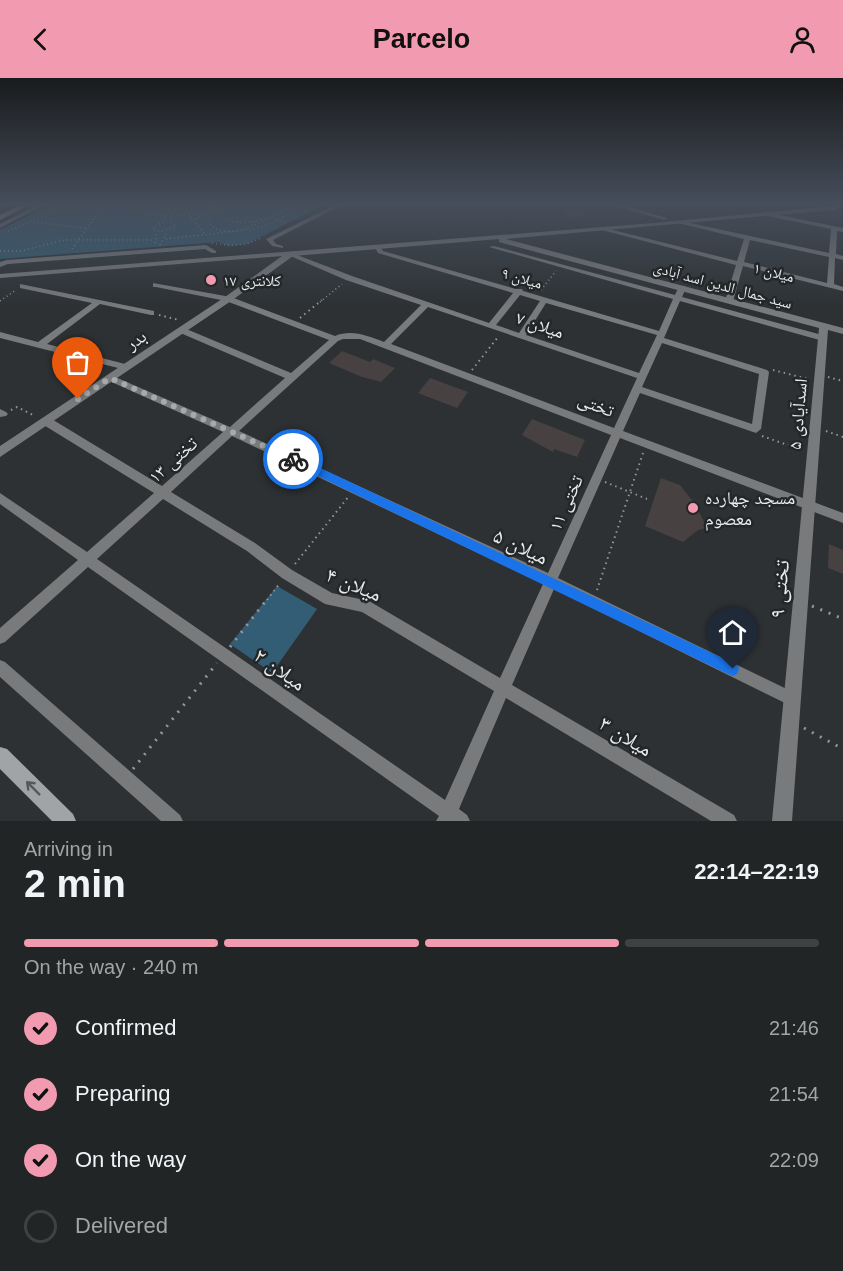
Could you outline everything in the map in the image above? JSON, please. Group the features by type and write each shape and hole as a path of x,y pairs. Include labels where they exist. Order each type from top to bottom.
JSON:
{"main road":[{"path":"0,756 66,821"}],"street":[{"path":"272,238 269,239 274,245 281,247"},
{"path":"0,266 434,238"},
{"path":"0,276 128,264 290,254 377,246 407,240 492,242 528,238"},
{"name":"میلان ۱","path":"635,238 843,289"},
{"path":"729,301 748,238"},
{"path":"751,238 843,258"},
{"path":"830,286 833,238"},
{"path":"492,242 559,266 823,339"},
{"name":"سید جمال الدین اسد آبادی","path":"492,242 681,288 843,331"},
{"name":"میلان ۹","path":"377,246 380,252 546,299 764,372"},
{"path":"0,266 7,262 206,247 214,252"},
{"name":"میلان ۷","path":"290,254 349,278 642,377"},
{"name":"بدر","path":"0,452 228,299 290,254"},
{"path":"156,285 228,299 335,339"},
{"path":"23,286 151,313"},
{"path":"677,298 681,288"},
{"path":"490,326 519,291"},
{"name":"تختی ۱۱","path":"452,818 503,687 677,298"},
{"path":"521,336 546,299"},
{"path":"40,345 98,302"},
{"path":"386,345 427,304"},
{"name":"اسدآیادی ۵","path":"809,505 824,326"},
{"path":"181,330 291,378"},
{"path":"0,335 126,367"},
{"name":"تختی","path":"335,339 342,336 361,336 843,518"},
{"name":"تختی ۱۳","path":"0,637 335,339"},
{"path":"637,389 756,429 764,372"},
{"name":"میلان ۵","path":"110,378 232,431 551,581 792,699"},
{"name":"میلان ۴","path":"46,421 251,547 287,574 330,599 364,606 503,687"},
{"name":"میلان ۲","path":"0,498 452,818"},
{"name":"تختی ۹","path":"782,821 809,505"},
{"path":"0,667 174,821"},
{"name":"میلان ۳","path":"503,687 728,821"}],"path":[{"path":"154,251 157,238"},
{"path":"154,251 163,238"},
{"path":"166,239 174,238"},
{"path":"66,258 79,239"},
{"path":"0,251 21,251 59,241 79,239 152,240"},
{"path":"536,297 559,266"},
{"path":"293,324 349,278"},
{"path":"0,301 23,286"},
{"path":"151,313 191,323"},
{"path":"467,376 504,330"},
{"path":"764,372 775,369 819,379 843,381"},
{"path":"2,414 17,407 46,421"},
{"path":"815,428 843,437"},
{"path":"756,429 763,436 813,454"},
{"path":"593,601 646,444"},
{"path":"597,478 647,499"},
{"path":"801,601 843,619"},
{"path":"126,778 223,655"},
{"path":"790,721 843,749"}],"shaded area":[{"path":"0,238 259,238 247,244 228,246 219,242 0,259"},
{"path":"277,586 317,609 272,673 230,644"}],"building":[{"path":"342,351 370,362 373,359 395,368 381,382 362,377 329,363"},
{"path":"430,378 468,392 457,408 418,393"},
{"path":"532,419 585,440 577,457 554,449 553,452 522,435"},
{"path":"661,478 680,485 695,504 707,528 698,530 683,542 645,526"},
{"path":"829,544 843,550 843,574 828,568"}],"way so far":[{"path":"78,399 110,378 293,459"}],"place":[{"name":"کلانتری ۱۷","path":"211,280"},
{"name":"مسجد چهارده معصوم","path":"693,508"}],"route":[{"path":"293,459 733,669"}]}
